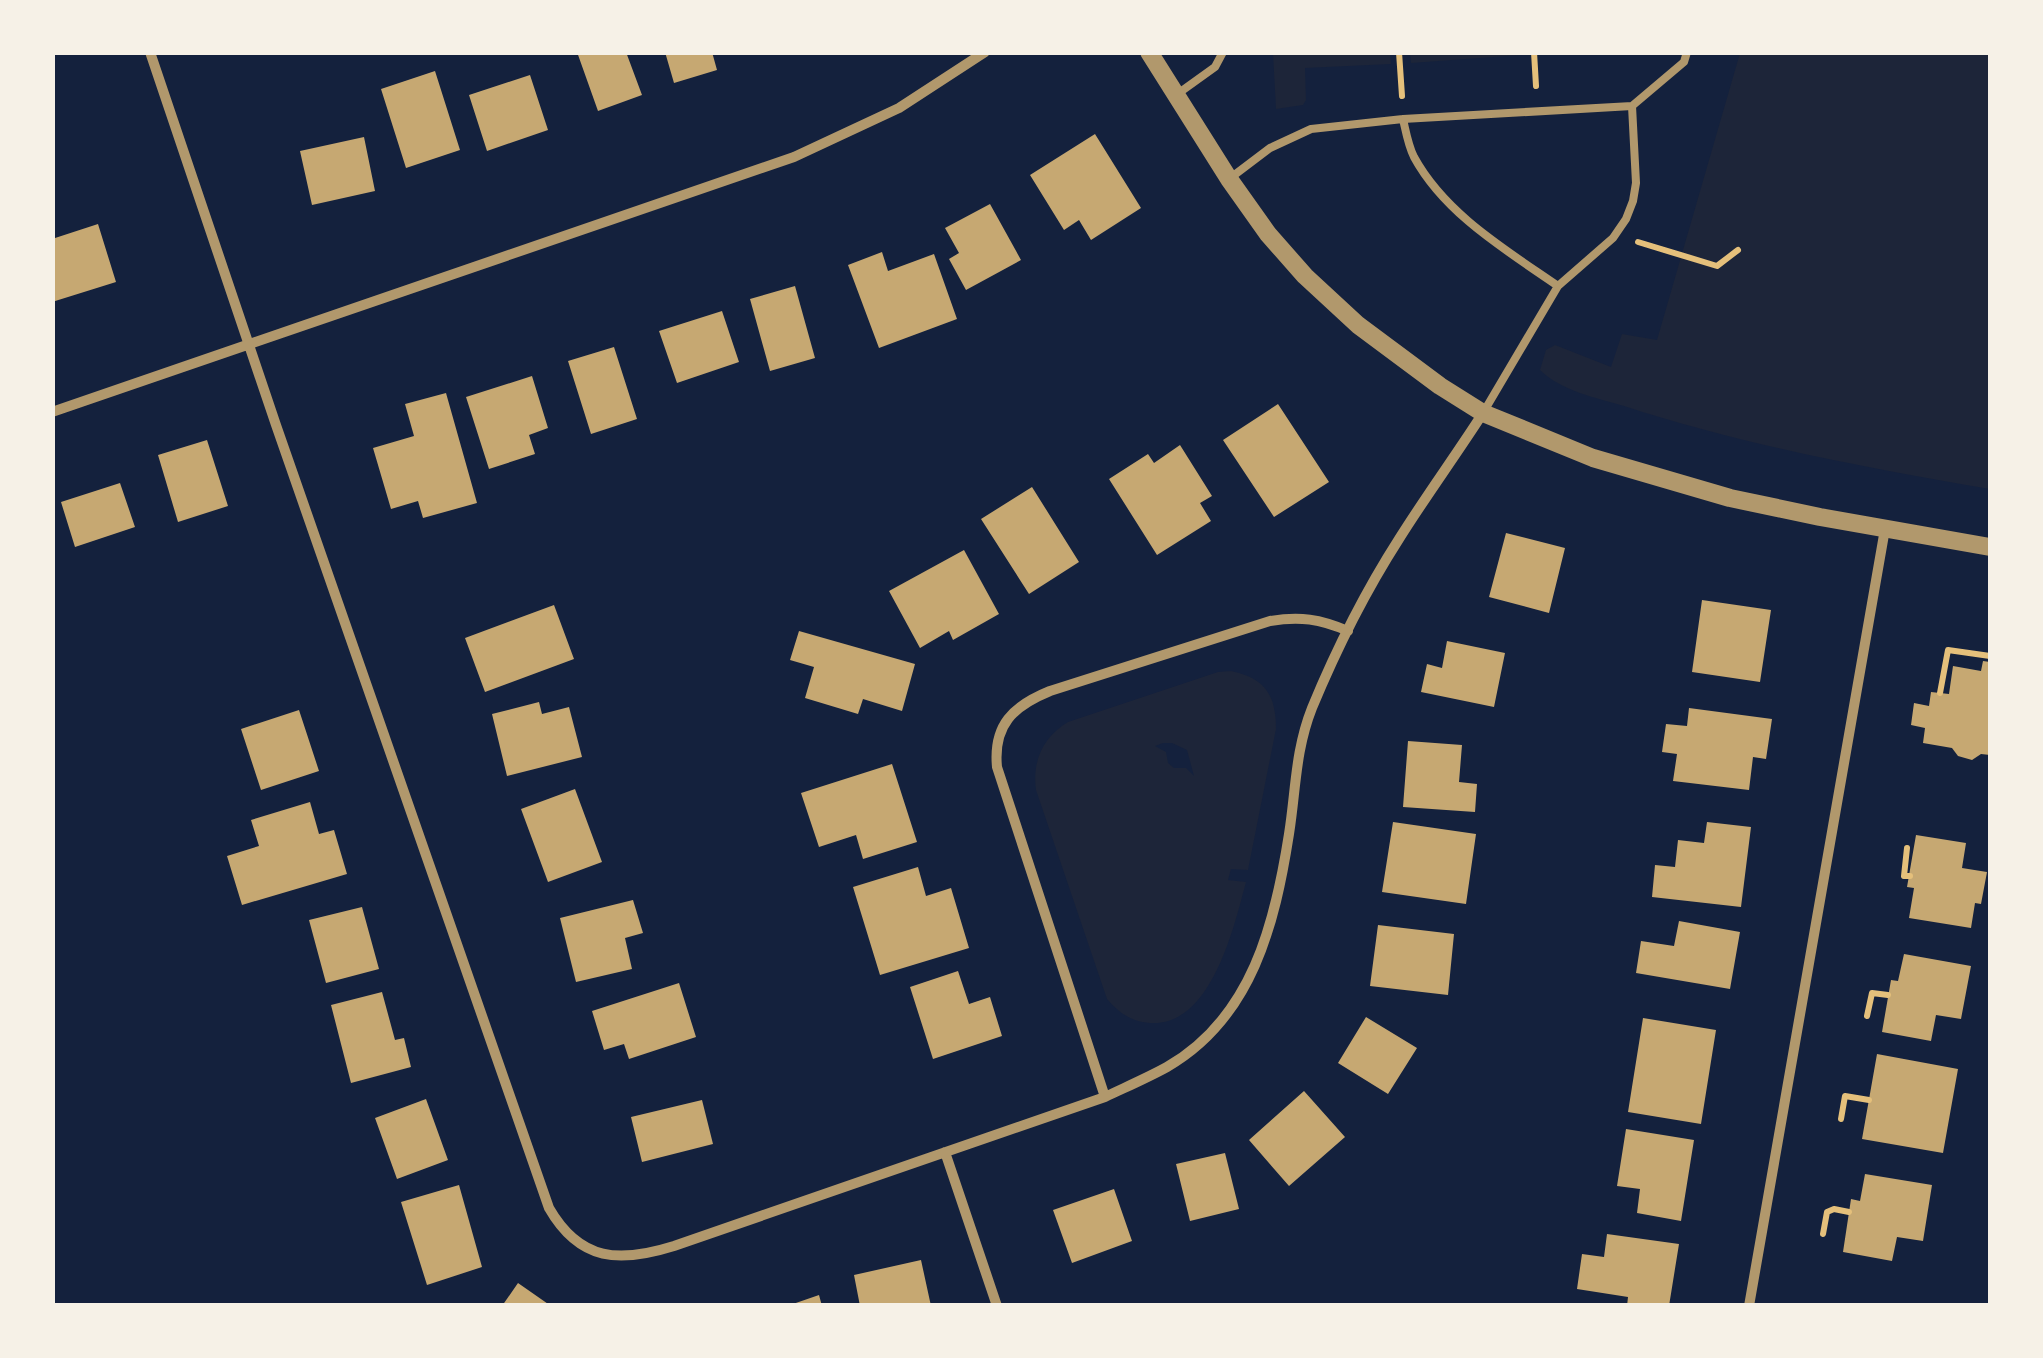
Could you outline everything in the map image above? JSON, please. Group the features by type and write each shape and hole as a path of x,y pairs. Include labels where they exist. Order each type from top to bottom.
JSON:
{"street":[{"path":"150,52 542,1188 557,1222 568,1235 592,1250 621,1257 646,1255 1105,1096 1169,1066 1196,1046 1237,1000 1264,948 1290,832 1296,761 1337,651 1401,536 1482,412"},
{"path":"52,412 794,157 885,115 985,52"},
{"path":"1149,52 1268,234 1331,302 1387,348 1482,412 1640,473 1775,508 1990,548"},
{"path":"1750,1306 1885,529"},
{"path":"1105,1096 1000,778 996,748 1001,728 1029,700 1050,691 1270,620 1311,618 1348,630"},
{"path":"945,1152 998,1306"}],"lane":[{"path":"1176,94 1215,67 1223,52"},
{"path":"1229,179 1270,148 1311,129 1403,119 1632,106 1684,62 1687,52"},
{"path":"1482,412 1558,286 1626,219 1636,183 1632,106"},
{"path":"1403,119 1414,158 1457,211 1558,286"}],"path":[{"path":"1399,52 1400,63"},
{"path":"1614,235 1717,266 1738,250"},
{"path":"1940,693 1948,650 1990,656"},
{"path":"1908,848 1904,876 1910,876"},
{"path":"1867,1016 1872,992 1888,994"},
{"path":"1841,1119 1845,1096 1869,1100"},
{"path":"1823,1234 1827,1212 1850,1212"}],"shaded area":[{"path":"1521,52 1411,63 1410,53"},
{"path":"1273,53 1390,53 1391,64 1305,68 1303,105 1276,109"},
{"path":"1740,53 1990,53 1990,489 1760,444 1580,393 1540,370 1546,350 1555,345 1611,367 1622,334 1657,340"},
{"path":"1218,672 1243,674 1260,683 1274,707 1276,729 1248,870 1231,869 1228,880 1246,882 1227,946 1205,990 1174,1019 1140,1021 1122,1013 1107,999 1036,790 1038,760 1046,742 1068,722","holes":["1172,743 1187,750 1194,776 1186,768 1174,768 1168,763 1166,752 1155,746"]}],"building":[{"path":"577,52 626,52 642,95 598,111"},
{"path":"665,52 712,52 717,70 674,83"},
{"path":"435,71 460,150 406,168 381,89"},
{"path":"530,75 548,130 487,151 469,95"},
{"path":"1095,134 1141,208 1091,240 1079,220 1064,230 1030,175"},
{"path":"364,137 375,191 312,205 300,151"},
{"path":"990,204 1021,260 966,290 949,259 959,253 945,228"},
{"path":"98,224 116,282 52,302 52,239"},
{"path":"882,252 888,271 934,254 957,319 879,348 848,265"},
{"path":"795,286 815,358 770,371 750,299"},
{"path":"722,311 739,362 677,383 659,331"},
{"path":"614,347 637,419 591,434 568,361"},
{"path":"532,376 548,428 529,435 535,454 489,469 466,397"},
{"path":"446,393 477,503 423,518 418,501 391,509 373,448 414,436 405,404"},
{"path":"1278,404 1329,482 1274,517 1223,440"},
{"path":"207,440 228,506 178,522 158,455"},
{"path":"1180,445 1212,496 1200,503 1211,521 1157,555 1109,479 1148,454 1154,463"},
{"path":"120,483 135,527 75,547 61,502"},
{"path":"1032,487 1079,562 1029,594 981,519"},
{"path":"1506,533 1565,548 1549,613 1489,597"},
{"path":"964,550 999,614 953,640 949,631 920,648 889,591"},
{"path":"1702,600 1771,610 1760,682 1692,672"},
{"path":"554,605 574,659 485,692 465,638"},
{"path":"799,631 915,664 902,711 863,699 858,714 805,698 814,667 790,660"},
{"path":"1447,641 1505,653 1494,707 1421,692 1427,664 1442,668"},
{"path":"1983,661 1990,662 1990,755 1981,754 1972,760 1958,756 1952,748 1923,743 1925,728 1911,725 1914,703 1929,706 1931,692 1949,694 1953,666 1981,671"},
{"path":"539,702 542,714 569,707 582,757 507,776 492,714"},
{"path":"1689,708 1772,719 1766,759 1753,757 1749,790 1673,781 1677,754 1662,752 1666,724 1687,726"},
{"path":"299,710 319,771 261,790 241,729"},
{"path":"1408,741 1462,745 1459,782 1477,784 1475,812 1403,807"},
{"path":"892,764 917,842 863,859 856,835 819,847 801,793"},
{"path":"575,789 602,862 548,882 521,809"},
{"path":"310,802 319,834 334,830 347,874 242,905 227,856 259,846 251,820"},
{"path":"1393,822 1476,834 1466,904 1382,892"},
{"path":"1707,822 1751,827 1741,907 1652,897 1655,865 1675,867 1678,840 1704,843"},
{"path":"1916,835 1966,843 1962,868 1987,872 1981,904 1975,903 1971,928 1909,918 1914,888 1907,887"},
{"path":"918,867 926,896 951,888 969,948 880,975 853,887"},
{"path":"633,900 643,933 625,938 632,969 576,982 560,918"},
{"path":"362,907 379,969 326,983 309,920"},
{"path":"1679,921 1740,932 1730,989 1636,973 1641,941 1674,946"},
{"path":"1378,925 1454,934 1448,995 1370,986"},
{"path":"1904,954 1971,966 1961,1019 1936,1015 1931,1041 1882,1032 1891,980 1898,981"},
{"path":"958,971 969,1004 990,997 1002,1036 933,1059 910,987"},
{"path":"679,983 696,1037 629,1059 624,1044 604,1050 592,1011"},
{"path":"382,992 395,1040 404,1038 411,1067 351,1083 331,1005"},
{"path":"1366,1017 1417,1048 1388,1094 1338,1063"},
{"path":"1643,1018 1716,1030 1701,1124 1628,1112"},
{"path":"1877,1054 1958,1069 1943,1153 1862,1139"},
{"path":"1304,1091 1345,1137 1289,1186 1249,1140"},
{"path":"426,1099 448,1160 397,1179 375,1118"},
{"path":"702,1100 713,1144 642,1162 631,1117"},
{"path":"1626,1129 1694,1140 1681,1221 1637,1213 1640,1189 1617,1186"},
{"path":"1225,1153 1239,1209 1190,1221 1176,1164"},
{"path":"1865,1174 1932,1185 1923,1241 1897,1237 1892,1261 1843,1252 1851,1199 1860,1201"},
{"path":"459,1185 482,1267 427,1285 401,1202"},
{"path":"1114,1189 1132,1241 1072,1263 1053,1210"},
{"path":"1607,1234 1679,1244 1669,1306 1627,1306 1628,1297 1577,1289 1582,1254 1604,1257"},
{"path":"921,1260 931,1306 860,1306 854,1275"},
{"path":"518,1283 551,1306 502,1306"},
{"path":"819,1295 822,1306 790,1306 790,1305"}]}
